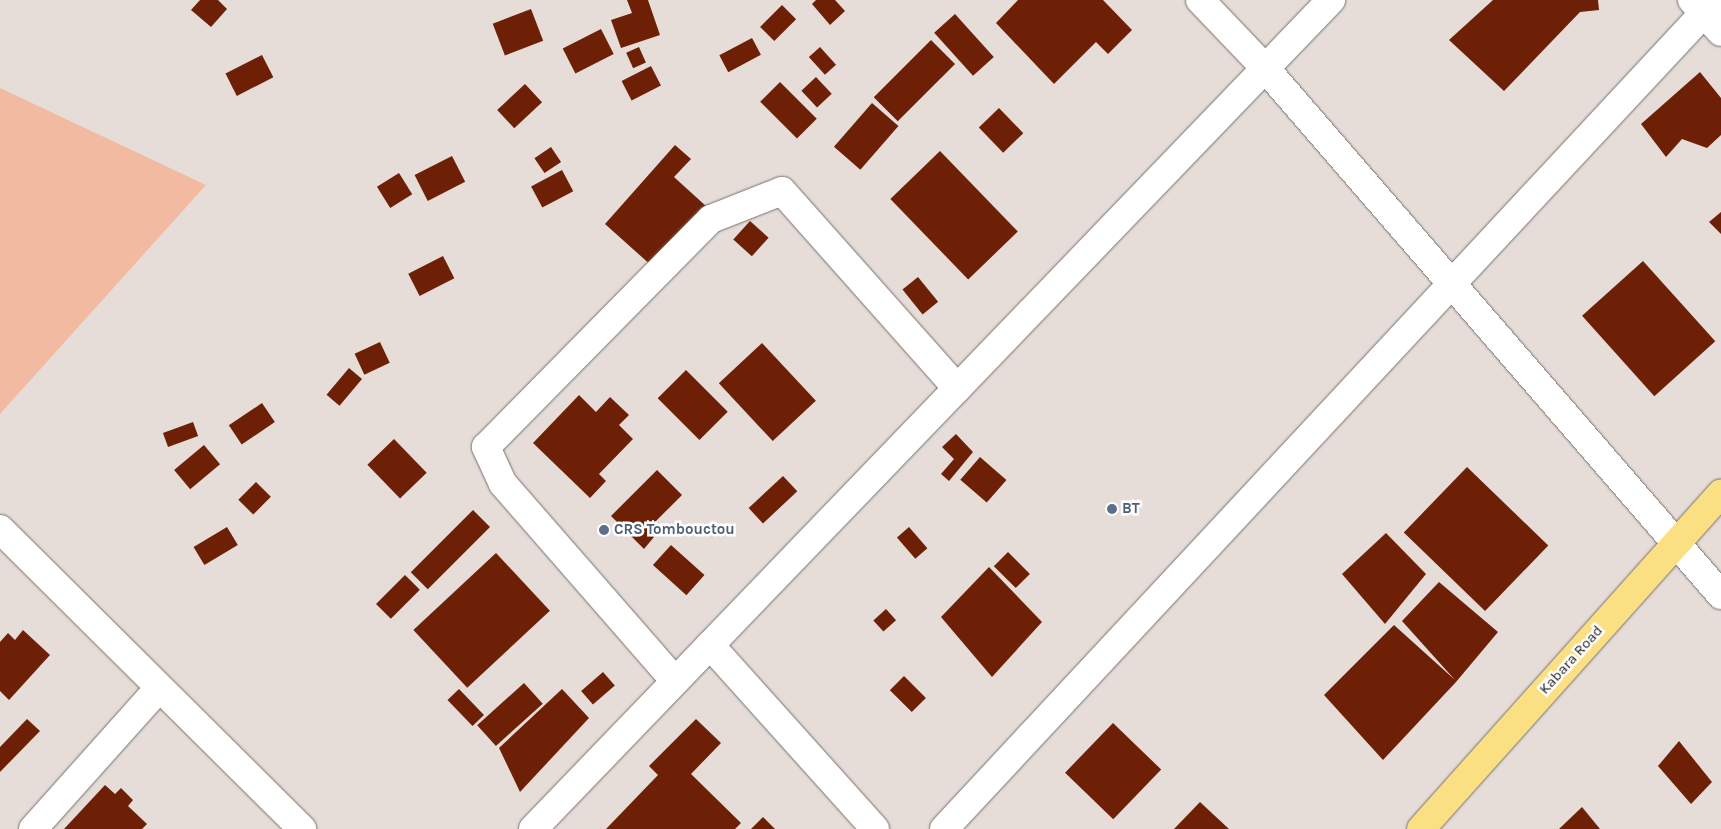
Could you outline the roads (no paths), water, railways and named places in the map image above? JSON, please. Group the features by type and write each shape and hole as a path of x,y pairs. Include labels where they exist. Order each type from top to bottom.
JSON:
{"main road":[{"name":"Kabara Road","path":"1421,829 1721,493"}],"street":[{"path":"1200,0 1266,68 1721,595"},
{"path":"533,829 1331,0"},
{"path":"944,829 1708,11"},
{"path":"675,681 503,484 486,447 711,219 782,191 957,388"},
{"path":"0,529 158,689 302,829"},
{"path":"710,645 875,829"},
{"path":"33,829 158,689"}],"place":[{"name":"BT","path":"1112,509"},
{"name":"CRS Tombouctou","path":"604,530"}]}
